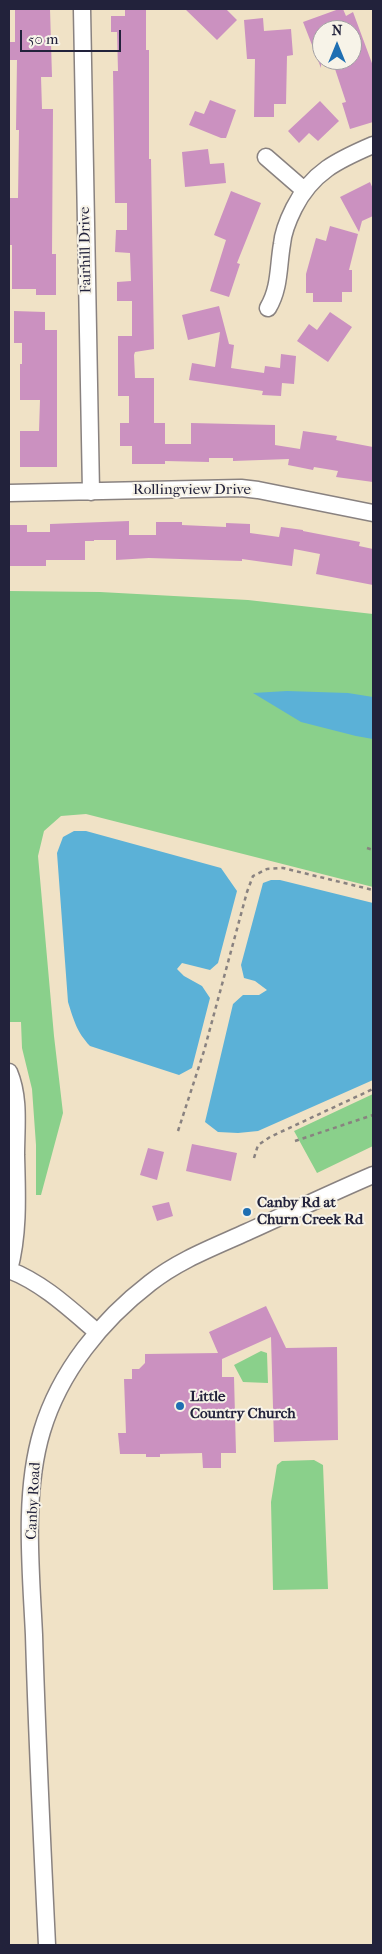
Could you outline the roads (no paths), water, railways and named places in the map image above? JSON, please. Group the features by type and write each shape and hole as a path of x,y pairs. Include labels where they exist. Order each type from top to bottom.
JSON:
{"street":[{"name":"Fairhill Drive","path":"82,9 91,492"},
{"path":"268,308 278,283 284,232 304,190 313,179 325,170 373,145"},
{"path":"266,157 304,190"},
{"name":"Rollingview Drive","path":"9,493 241,488 266,491 373,513"},
{"path":"9,1072 16,1103 17,1221 14,1253 9,1270 27,1278 48,1292 98,1332"},
{"name":"Canby Road","path":"47,1945 30,1502 37,1454 50,1409 74,1364 98,1332 131,1298 173,1267 320,1197 373,1175"}],"water":[{"path":"287,691 348,693 373,697 373,739 301,722 253,693"},
{"path":"74,831 86,831 221,868 237,891 218,963 210,970 182,963 177,969 184,976 202,986 210,998 192,1068 179,1075 90,1046 76,1026 68,1002 57,853 63,837"},
{"path":"271,880 280,880 373,903 373,1080 258,1131 218,1132 205,1122 233,1004 243,995 259,995 267,990 255,981 244,978 241,965 263,883"}],"place":[{"name":"Canby Rd at Churn Creek Rd","path":"247,1212"},
{"name":"Little Country Church","path":"180,1406"}]}
